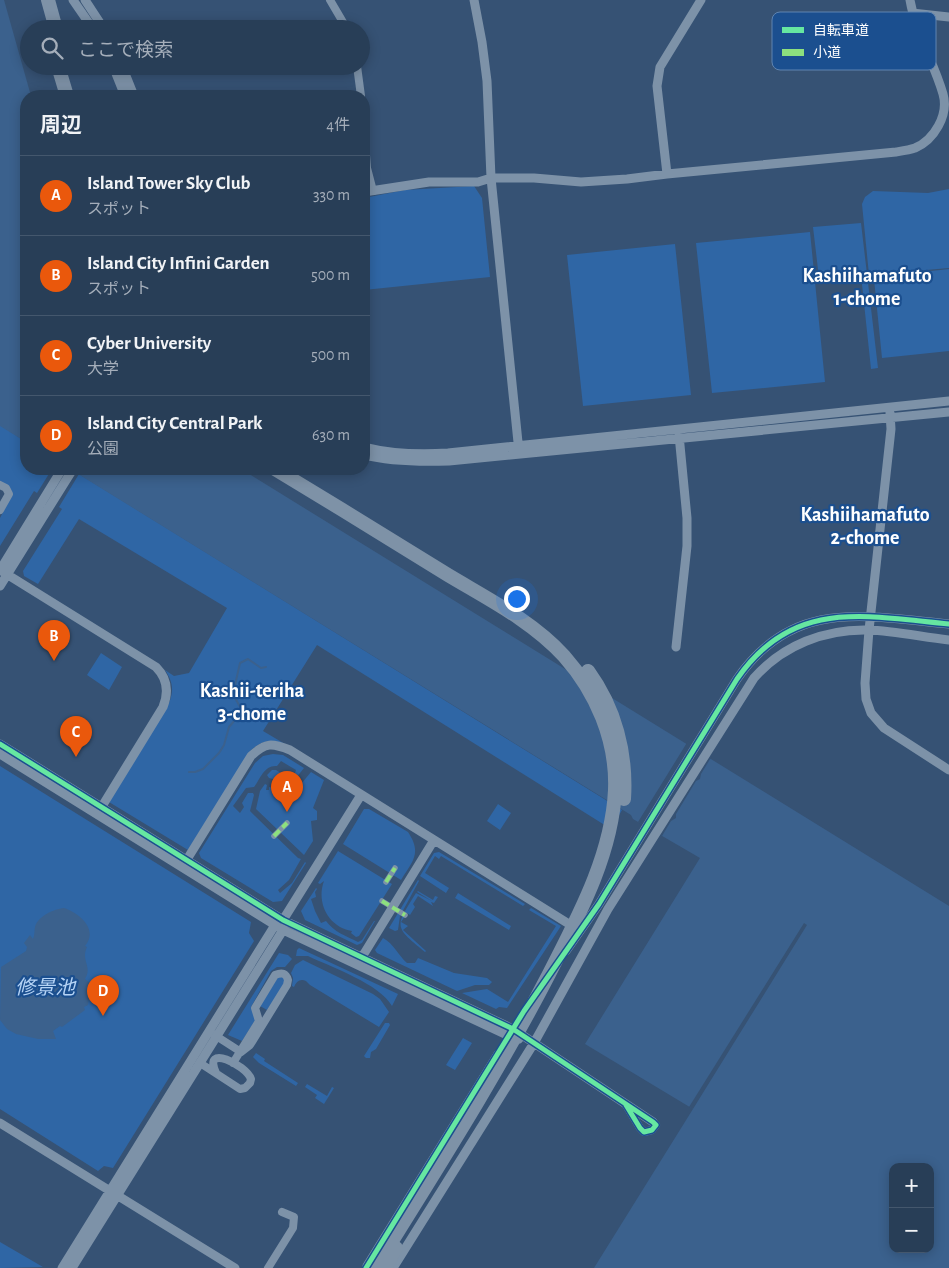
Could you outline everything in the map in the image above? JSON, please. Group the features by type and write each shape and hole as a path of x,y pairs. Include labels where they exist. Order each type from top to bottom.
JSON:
{"highway":[{"path":"39,0 45,20"},
{"path":"48,0 54,20"},
{"path":"61,75 65,90"},
{"path":"69,75 73,90"},
{"path":"285,475 533,628 562,654 584,681 600,712 610,741 615,773 614,802 608,837 594,878 561,951 531,1009 444,1164"},
{"path":"301,475 514,605 554,634 592,676 609,708 619,739 625,772 624,803 612,858 592,905 538,1013 505,1071 390,1251 372,1268"},
{"path":"385,1268 390,1251"}],"street":[{"path":"73,0 87,20"},
{"path":"84,0 98,20"},
{"path":"330,0 342,20"},
{"path":"474,0 481,33 487,81 491,178 519,451"},
{"path":"667,174 657,86 660,67 701,0"},
{"path":"936,16 949,17"},
{"path":"370,192 429,182 478,182 491,178 534,178 581,182 627,179 896,152 914,148 928,140 940,124 944,111 944,96 933,70"},
{"path":"117,75 123,90"},
{"path":"126,75 132,90"},
{"path":"358,75 360,90"},
{"path":"370,457 417,462 679,434 949,401"},
{"path":"889,408 891,418 890,439 868,630 865,692 871,712 878,722 892,734 949,770"},
{"path":"679,434 949,412"},
{"path":"676,647 687,546 687,518 679,434"},
{"path":"370,448 397,454 417,455 519,451"},
{"path":"60,480 61,475"},
{"path":"0,586 2,572 60,480 66,475"},
{"path":"0,485 6,488 9,494 0,510"},
{"path":"2,572 156,667 166,681 166,696 163,707 100,808"},
{"path":"366,1268 511,1032 581,931 751,660 786,633 823,618 870,616 949,624"},
{"path":"393,1268 534,1043 618,892 738,701 761,670 794,646 817,636 848,631 868,630 949,640"},
{"path":"0,744 186,861 280,925 362,957 511,1032"},
{"path":"186,861 251,756 265,745 279,746 290,750 581,931"},
{"path":"0,754 280,925 534,1043 653,1122 656,1125 652,1130 644,1132 626,1105"},
{"path":"72,1268 113,1193 361,795"},
{"path":"274,836 286,823"},
{"path":"362,957 434,840"},
{"path":"386,882 395,868"},
{"path":"382,901 406,915"},
{"path":"233,1063 259,1021 255,1008 275,975 283,973 288,980 273,1009 250,1045 241,1052"},
{"path":"257,1005 268,1012 273,1009"},
{"path":"213,1033 241,1052"},
{"path":"62,1268 200,1063 213,1033"},
{"path":"200,1063 240,1089 245,1088 251,1079 250,1075 225,1058 219,1057 215,1059 213,1068 216,1073"},
{"path":"0,1123 235,1268"},
{"path":"268,1268 293,1228"}],"shaded area":[{"path":"474,186 482,198 490,277 370,289 370,197 405,190"},
{"path":"949,189 949,268 869,275 862,204 865,197 873,191 928,193"},
{"path":"861,223 878,368 871,369 861,275 819,278 813,227"},
{"path":"810,232 825,382 712,393 696,243"},
{"path":"675,244 691,395 583,406 567,255"},
{"path":"949,269 949,351 882,358 874,279 877,277"},
{"path":"0,425 20,438 20,475 48,475 37,493 34,491 0,546 0,518 9,500 0,482"},
{"path":"78,475 81,475 622,810 611,829 317,645 263,731 285,744 267,741 251,750 188,850 109,802 169,703 172,686 165,670 174,676 189,673 227,608 79,519 38,584 24,576 23,571 62,509 59,507"},
{"path":"101,653 122,667 109,690 87,675"},
{"path":"283,755 304,768 296,778 294,776 296,770 281,761 277,766 266,770 254,787 246,788 233,806 240,813 244,807 242,803 248,793 253,793 250,811 301,859 289,880 278,890 280,893 292,883 306,863 282,901 273,902 201,858 199,853 255,763 263,756"},
{"path":"0,766 251,922 249,933 254,941 113,1168 104,1166 98,1171 0,1109"},
{"path":"272,770 276,770 291,781 289,783 269,778 267,775"},
{"path":"311,772 324,780 313,808 317,811 317,820 311,821 313,841 304,855 256,809 260,791 265,784 267,785 266,790 269,790 269,787 273,788 273,792 277,793 277,789 288,791 292,797 297,793 296,790"},
{"path":"498,804 511,813 500,830 487,821"},
{"path":"364,809 369,809 408,832 412,839 415,851 414,857 401,880 343,844"},
{"path":"338,851 392,884 359,936 356,937 351,933 352,931 344,929 330,919 323,905 322,889 324,881 320,884 318,883"},
{"path":"439,852 525,904 523,906 441,856 439,859 435,856 425,873 449,888 446,893 420,876 434,853"},
{"path":"418,880 400,916 398,930 395,931 389,928"},
{"path":"316,888 316,897 311,899 321,923 326,921 336,931 358,942 362,940 375,921 362,943 357,945 305,920 301,911"},
{"path":"418,891 433,900 435,896 438,897 434,903 431,902 433,906 418,896 413,904 415,907 410,915 407,913 401,922 416,893 432,901"},
{"path":"458,893 511,926 509,930 455,898"},
{"path":"531,908 561,926 507,1008 499,1007 496,1009 462,993 487,989 508,1002 556,926 529,910"},
{"path":"401,922 408,926 403,930 426,951 407,937 403,931"},
{"path":"383,938 390,943 407,963 415,963 418,958 454,973 487,978 492,982 489,985 475,985 457,991 377,953 375,950"},
{"path":"299,948 398,994 392,1006 377,990 366,983 308,956 296,956"},
{"path":"279,953 288,955 292,959 285,967 277,967 271,971 251,1007 256,1019 242,1041 228,1035"},
{"path":"303,960 380,999 389,1012 379,1027 304,980 297,982 294,987 292,986 293,978 291,973 295,965"},
{"path":"282,975 286,982 267,1010 260,1006 278,977"},
{"path":"385,1023 390,1025 376,1049 371,1052 370,1058 366,1058 364,1056"},
{"path":"463,1038 472,1043 455,1070 446,1065"},
{"path":"256,1053 265,1059 264,1061 298,1083 296,1086 259,1063 253,1057"},
{"path":"307,1084 327,1096 332,1087 334,1088 324,1104 315,1098 317,1095 305,1087"},
{"path":"0,1242 43,1267 0,1268"}],"water":[{"path":"0,0 4,0 20,57 20,75 25,75 29,90 20,90 20,438 0,426"},
{"path":"80,475 251,475 949,906 949,1268 594,1268 693,1109 585,1044 700,858 633,819 631,815"},
{"name":"修景池","path":"64,908 81,918 90,934 85,946 87,947 85,955 88,969 85,979 91,984 88,1005 84,1007 85,1010 62,1027 60,1026 53,1031 56,1039 38,1039 16,1034 7,1029 0,1020 1,967 26,951 27,947 24,943 30,935 33,939 35,927 43,916"}],"pier":[{"path":"688,741 712,756 700,779 696,781 676,814 676,818 671,821 662,836 638,822"},
{"path":"804,923 807,925 693,1109 689,1107"}],"waterway":[{"path":"189,772 203,769 219,753 224,745 229,727 241,713 233,694 240,663 248,659 261,668 266,667"}],"marked path":[{"path":"274,836 287,823"},
{"path":"386,882 395,868"},
{"path":"382,901 405,915"}],"cycle path":[{"path":"366,1268 524,1011 599,904 737,679 759,653 782,635 806,624 832,618 888,618 949,624"},
{"path":"0,744 283,920 513,1029 653,1122 656,1125 652,1130 644,1132 626,1105"}],"place":[{"name":"Island City Infini Garden","path":"54,661"},
{"name":"Cyber University","path":"76,757"},
{"name":"Island Tower Sky Club","path":"287,812"},
{"name":"Island City Central Park","path":"103,1016"}],"district":[{"name":"Kashiihamafuto 1-chome","path":"867,288"},
{"name":"Kashiihamafuto 2-chome","path":"865,526"},
{"name":"Kashii-teriha 3-chome","path":"252,702"}]}
